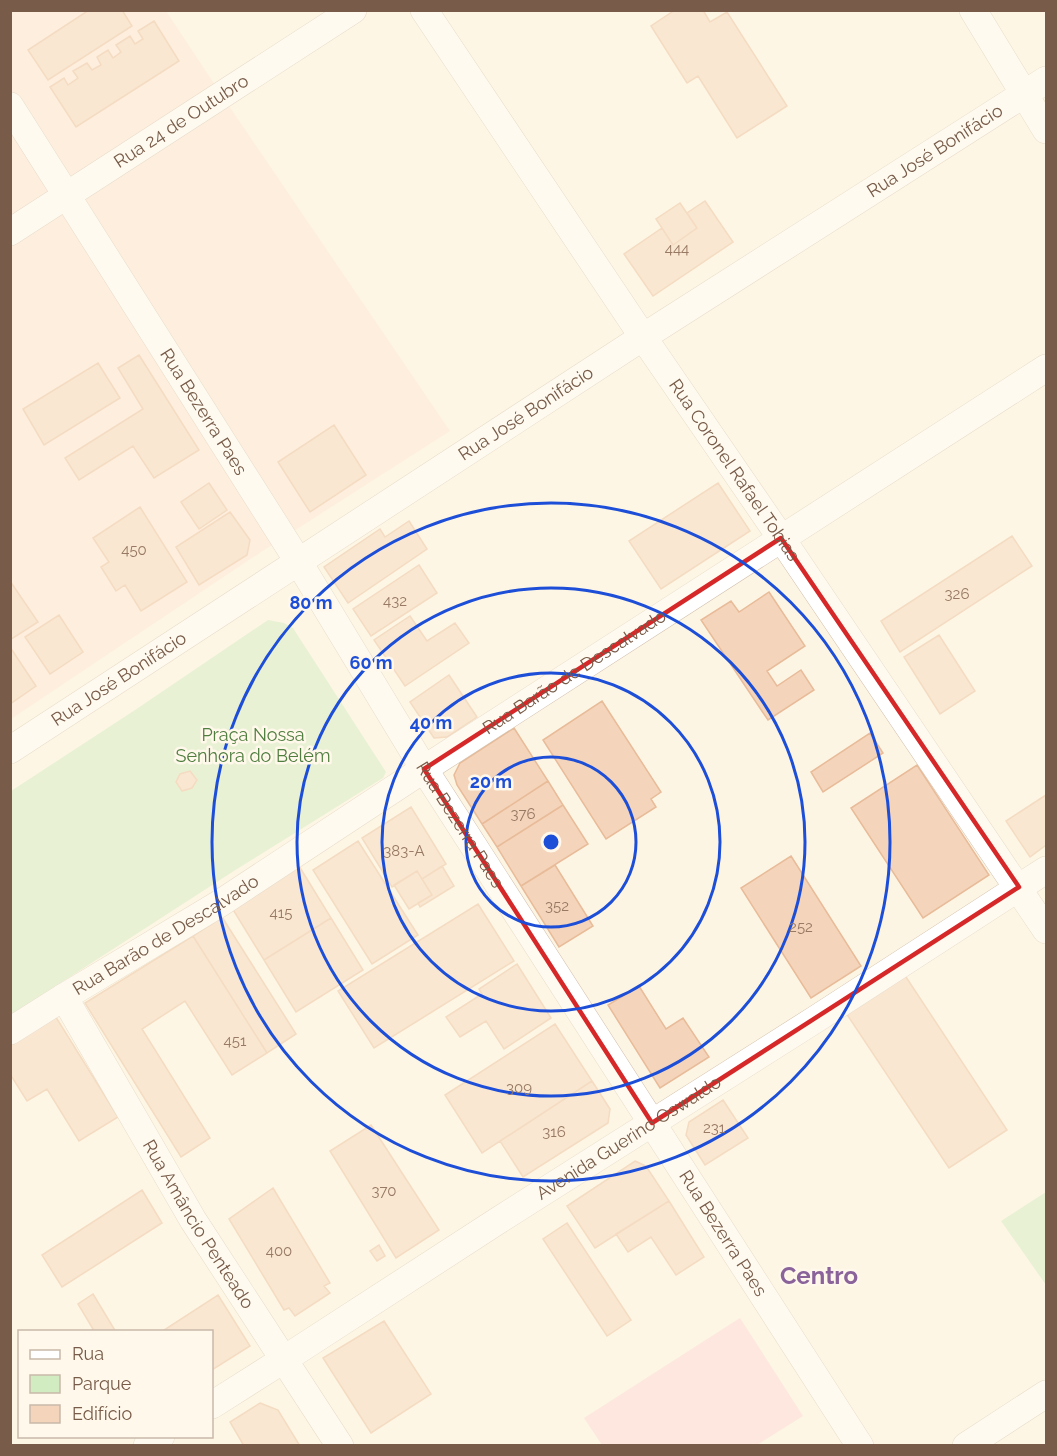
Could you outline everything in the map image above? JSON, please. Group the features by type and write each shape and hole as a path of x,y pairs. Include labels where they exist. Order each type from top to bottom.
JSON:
{"street":[{"name":"Rua 24 de Outubro","path":"10,232 353,10"},
{"name":"Rua Coronel Rafael Tobias","path":"424,10 643,337 1047,930"},
{"path":"973,10 1036,88 1047,130"},
{"name":"Rua José Bonifácio","path":"10,750 643,337 1036,88"},
{"name":"Rua Bezerra Paes","path":"10,106 298,561 424,769 860,1446"},
{"name":"Rua Barão de Descalvado","path":"10,1031 219,904 424,769 1047,368"},
{"name":"Avenida Guerino Oswaldo","path":"213,1404 1047,870"},
{"name":"Rua Amâncio Penteado","path":"64,997 189,1213 340,1446"},
{"path":"966,1446 1047,1394"}],"highlighted area":[{"path":"781,538 1019,887 652,1123 424,769"}],"shaded area":[{"path":"11,11 166,11 450,431 261,552 11,719"},
{"path":"740,1318 803,1416 757,1445 602,1445 584,1418"}],"green space":[{"name":"Praça Nossa Senhora do Belém","path":"268,620 284,623 293,628 386,772 383,778 11,1015 11,791"},
{"path":"1046,1192 1046,1285 1001,1221"}],"building":[{"path":"89,10 122,10 132,26 48,80 28,50"},
{"path":"675,10 703,10 710,22 727,12 787,106 737,138 698,76 687,83 651,26"},
{"path":"154,21 179,61 76,127 50,87 64,78 68,85 78,78 73,71 87,63 92,70 101,65 97,57 108,50 113,58 121,52 116,45 130,36 135,44 143,39 138,31"},
{"path":"705,201 733,242 653,296 624,254 662,228 673,245 697,228 687,213"},
{"path":"680,203 697,228 673,245 656,219"},
{"path":"139,355 199,450 154,478 133,446 79,480 65,458 143,409 118,368"},
{"path":"98,363 120,398 44,445 23,409"},
{"path":"334,425 366,475 310,512 278,462"},
{"path":"209,483 227,510 199,529 181,502"},
{"path":"718,483 750,531 661,589 629,541"},
{"path":"140,507 187,582 141,611 125,585 116,591 101,567 109,562 93,538"},
{"path":"230,512 250,540 247,555 199,585 176,547"},
{"path":"409,521 427,549 348,603 324,567 380,529 385,537"},
{"path":"1012,536 1032,566 900,652 881,621"},
{"path":"419,565 437,593 371,636 353,609"},
{"path":"10,581 38,622 10,640"},
{"path":"769,592 805,646 767,671 777,686 801,670 814,690 768,720 701,620 731,601 739,612"},
{"path":"59,615 83,652 50,674 25,637"},
{"path":"410,616 427,641 455,623 469,643 405,686 374,640"},
{"path":"939,635 975,691 940,714 904,657"},
{"path":"10,647 36,686 10,704"},
{"path":"449,675 477,717 447,737 434,738 410,702"},
{"path":"602,701 661,792 651,799 656,807 606,839 543,740"},
{"path":"514,728 548,781 482,824 457,785 454,775 460,763"},
{"path":"870,733 883,753 823,792 811,772"},
{"path":"917,765 989,875 923,918 851,808"},
{"path":"190,771 197,780 192,788 182,791 176,782 180,774"},
{"path":"548,781 563,805 497,847 482,824"},
{"path":"1046,795 1046,845 1030,857 1006,821"},
{"path":"563,805 588,844 521,886 497,847"},
{"path":"411,807 446,864 422,879 417,871 392,887 362,838"},
{"path":"358,841 418,935 372,964 313,870"},
{"path":"791,856 861,966 811,998 741,888"},
{"path":"555,865 593,926 559,947 521,886"},
{"path":"299,866 331,918 264,960 232,908"},
{"path":"442,866 454,886 420,907 418,903 432,895 422,879"},
{"path":"417,871 432,895 409,909 394,885"},
{"path":"478,904 514,961 374,1048 338,991"},
{"path":"222,917 296,1034 267,1053 193,936"},
{"path":"331,918 363,970 296,1012 264,960"},
{"path":"193,936 267,1053 232,1075 185,1001 142,1029 210,1138 181,1157 85,1003"},
{"path":"517,964 551,1018 504,1049 486,1021 460,1037 446,1017 482,994 479,989"},
{"path":"904,974 1007,1130 949,1168 846,1013"},
{"path":"639,986 666,1029 683,1018 709,1057 660,1088 608,1005"},
{"path":"54,1014 118,1117 79,1141 47,1089 27,1101 10,1074 10,1042"},
{"path":"555,1024 592,1081 482,1153 445,1095"},
{"path":"592,1081 610,1109 608,1123 523,1177 500,1141"},
{"path":"723,1100 748,1138 705,1165 686,1135 689,1122"},
{"path":"371,1125 439,1230 396,1258 330,1151"},
{"path":"635,1161 646,1166 669,1201 595,1248 567,1206"},
{"path":"273,1188 330,1283 324,1286 330,1293 295,1316 289,1308 284,1310 229,1219"},
{"path":"142,1190 162,1223 62,1287 42,1255"},
{"path":"669,1201 704,1257 676,1275 651,1237 628,1252 616,1234"},
{"path":"567,1223 631,1320 607,1336 543,1239"},
{"path":"379,1245 385,1256 377,1261 370,1251"},
{"path":"93,1294 115,1330 92,1330 78,1304"},
{"path":"218,1295 250,1346 213,1369 213,1330 164,1330"},
{"path":"384,1321 431,1394 371,1433 323,1358"},
{"path":"260,1403 278,1410 300,1446 244,1446 230,1422"}],"district":[{"name":"Centro","path":"819,1276"}]}
